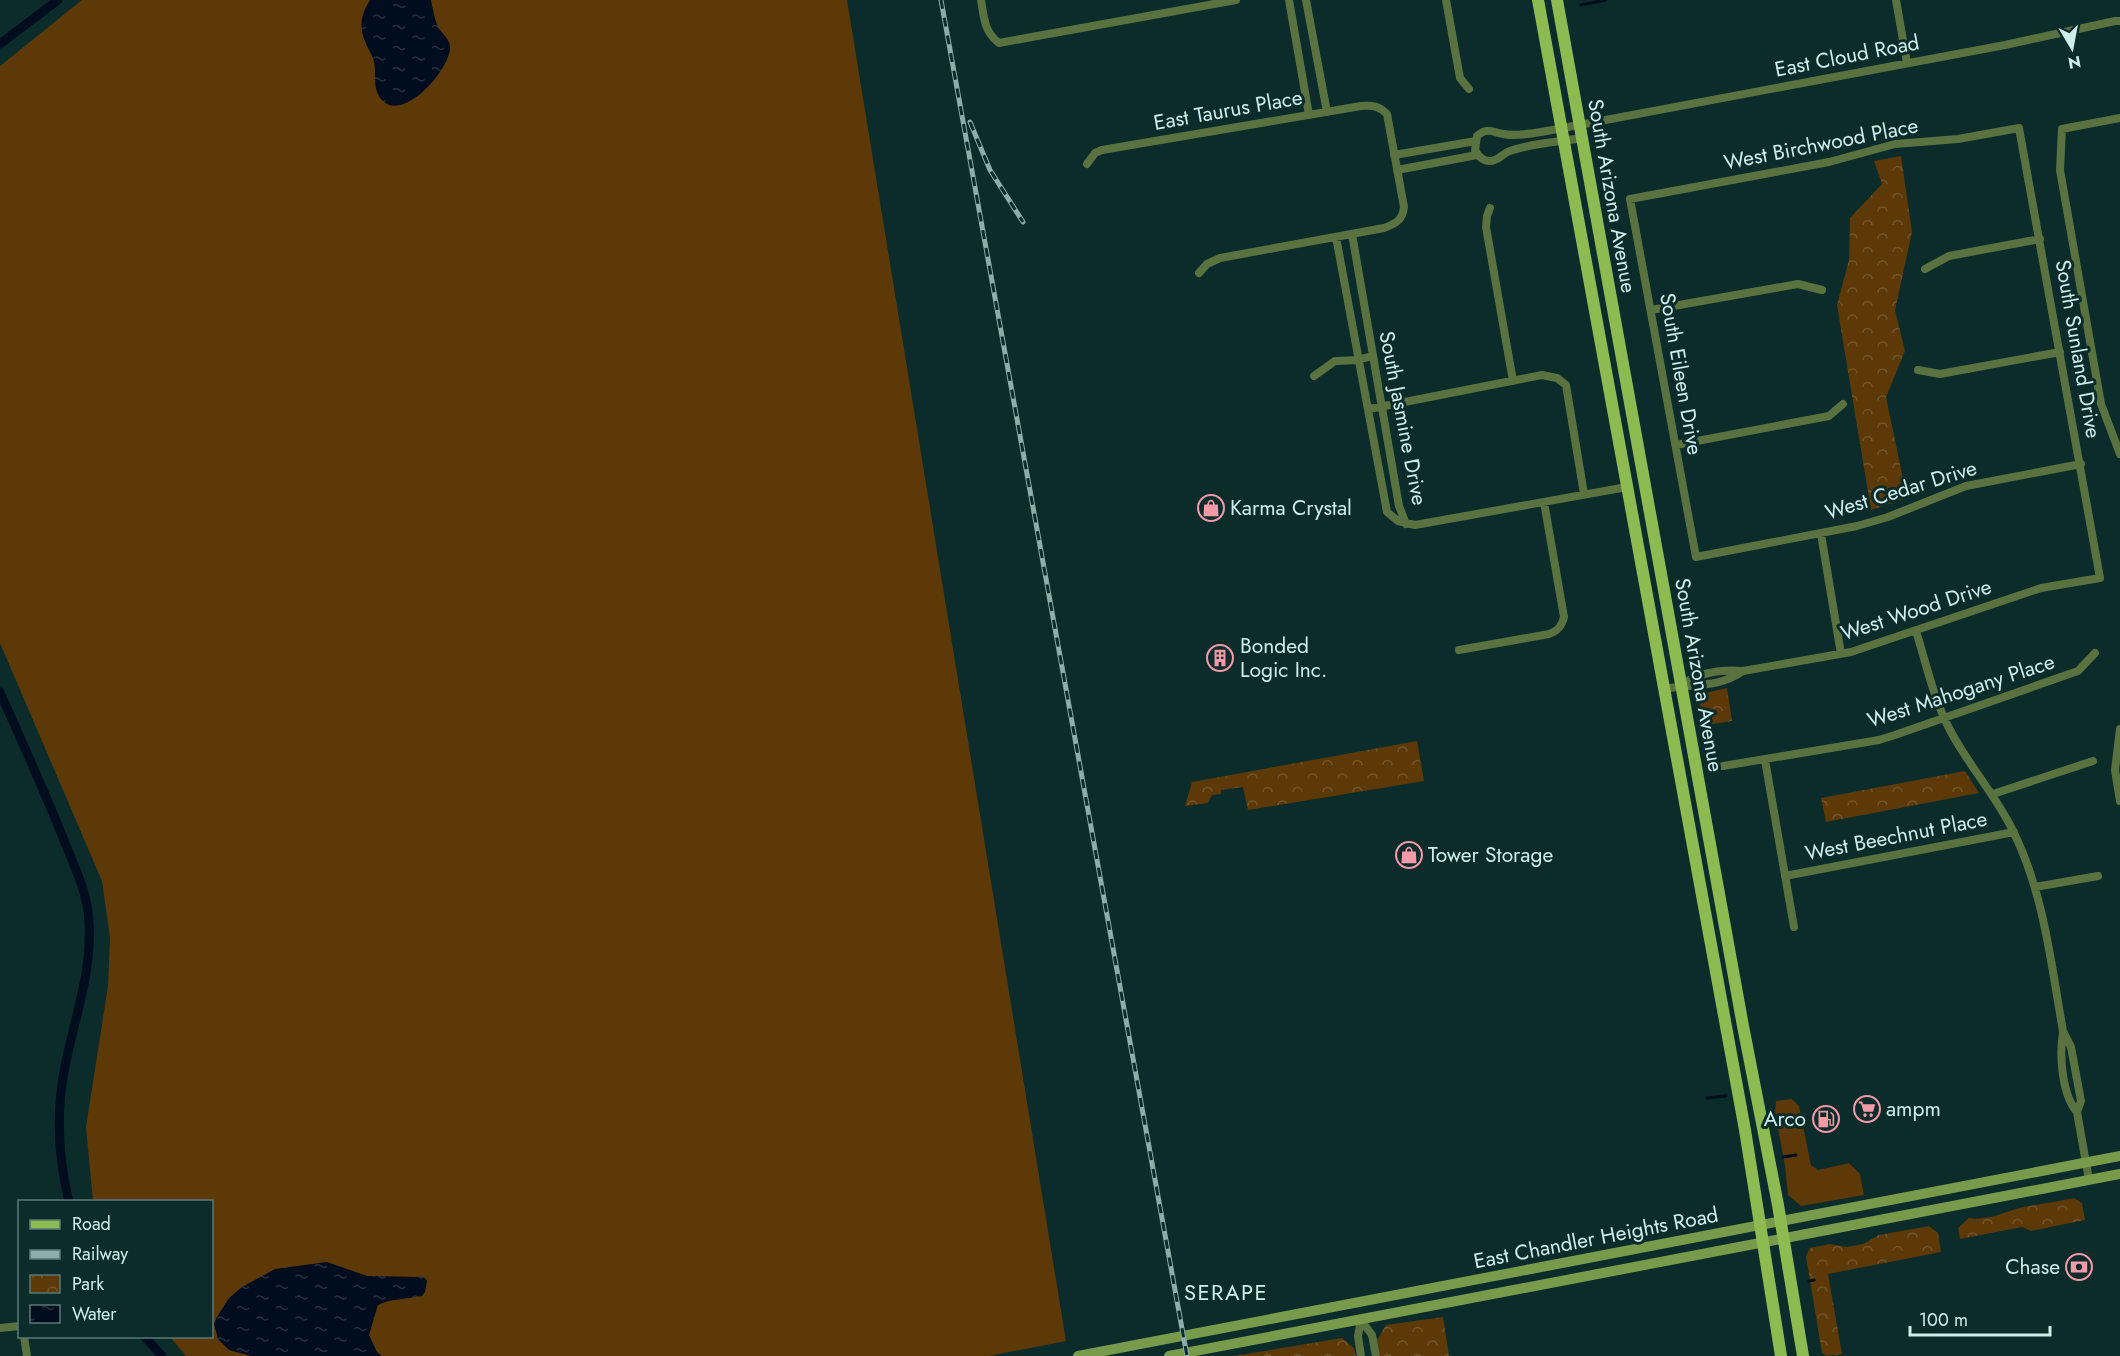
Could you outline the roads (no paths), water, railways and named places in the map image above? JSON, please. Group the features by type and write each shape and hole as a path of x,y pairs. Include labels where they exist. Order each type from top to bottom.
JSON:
{"main road":[{"name":"South Arizona Avenue","path":"1538,0 1761,1226 1781,1356"},
{"name":"South Arizona Avenue","path":"1557,0 1732,968 1781,1222 1803,1356"},
{"path":"1715,971 1732,968"},
{"name":"East Chandler Heights Road","path":"1078,1356 2120,1156"},
{"path":"2036,1173 2039,1190"},
{"name":"East Chandler Heights Road","path":"1169,1356 2120,1174"},
{"path":"1139,1344 1142,1356"}],"street":[{"path":"981,0 986,30 999,43 1236,0"},
{"path":"1289,0 1309,115"},
{"path":"1306,0 1327,112"},
{"path":"1446,0 1460,78 1469,89"},
{"path":"1896,0 1907,63"},
{"name":"East Cloud Road","path":"1580,132 2120,21"},
{"name":"East Taurus Place","path":"1087,164 1095,153 1102,150 1372,105 1387,114 1394,155"},
{"path":"2120,118 2062,129 2060,170 2101,404 2120,454"},
{"path":"1561,128 1580,132 1564,141 1517,148 1491,161 1481,158 1475,150 1480,133 1489,130 1503,135 1561,128"},
{"name":"West Birchwood Place","path":"1630,199 1829,162 1894,144 1958,139 2019,128"},
{"name":"South Sunland Drive","path":"2019,128 2100,578"},
{"path":"1199,273 1207,264 1220,258 1384,228 1400,220 1404,213 1394,155 1476,141"},
{"path":"1397,170 1477,155"},
{"name":"South Eileen Drive","path":"1630,199 1696,557"},
{"path":"1490,208 1486,227 1513,381"},
{"name":"South Jasmine Drive","path":"1352,234 1399,506 1406,524"},
{"name":"South Jasmine Drive","path":"1336,237 1387,512 1406,524"},
{"path":"1925,269 1948,256 2040,239"},
{"path":"1652,310 1798,284 1822,290"},
{"path":"1918,370 1940,374 2061,352"},
{"path":"1314,376 1335,361 1358,360 1372,356"},
{"path":"1369,409 1542,375 1557,378 1566,386 1584,494"},
{"path":"1676,444 1829,416 1843,404"},
{"name":"West Cedar Drive","path":"1696,557 1821,534 1875,521 1966,486 2081,464"},
{"path":"1406,524 1415,525 1627,487"},
{"path":"1459,650 1549,634 1559,628 1564,617 1544,502"},
{"path":"1821,534 1841,654"},
{"name":"West Wood Drive","path":"1664,688 1681,685 1698,686 1729,680 1743,671 1862,649 2041,588 2100,578"},
{"path":"1916,631 1944,717 1952,733 1993,794 2014,832 2035,887 2063,1031 2071,1047 2077,1078 2081,1101 2077,1112 2089,1180"},
{"name":"West Mahogany Place","path":"1723,766 1879,740 2078,671 2095,653"},
{"path":"2120,729 2115,770 2120,801"},
{"path":"1766,760 1794,927"},
{"name":"West Beechnut Place","path":"1993,794 2093,761"},
{"name":"West Beechnut Place","path":"1785,876 2014,832"},
{"path":"2035,887 2098,876"},
{"path":"2063,1031 2060,1048 2065,1081 2069,1103 2077,1112"},
{"path":"2065,1081 2077,1078"},
{"path":"1361,1320 1358,1336 1361,1356"},
{"path":"1361,1320 1372,1335 1376,1356"},
{"path":"0,1328 18,1326"},
{"path":"24,1338 27,1356"}],"water":[{"path":"370,0 431,0 438,27 450,46 449,56 435,79 425,90 402,105 391,105 382,100 376,90 374,61 362,28 363,15"},
{"path":"327,1262 367,1276 424,1277 427,1281 422,1296 388,1301 378,1305 369,1335 377,1352 382,1356 251,1356 229,1350 218,1339 214,1324 217,1317 229,1298 242,1287 275,1269"}],"waterway":[{"path":"0,44 58,0"},
{"path":"1581,5 1606,0"},
{"path":"0,692 73,862 84,891 88,912 88,959 60,1100 62,1168 69,1200"},
{"path":"1707,1098 1726,1096"},
{"path":"1783,1157 1796,1155"},
{"path":"1809,1281 1814,1280"},
{"path":"146,1338 162,1356"}],"railway":[{"path":"941,0 1187,1356"},
{"path":"970,122 990,170 1023,222"}],"place":[{"name":"Karma Crystal","path":"1211,508"},
{"name":"Bonded Logic Inc.","path":"1220,658"},
{"name":"Tower Storage","path":"1409,855"},
{"name":"ampm","path":"1867,1109"},
{"name":"Arco","path":"1826,1119"},
{"name":"Chase","path":"2079,1267"}],"district":[{"name":"SERAPE","path":"1226,1292"}]}
